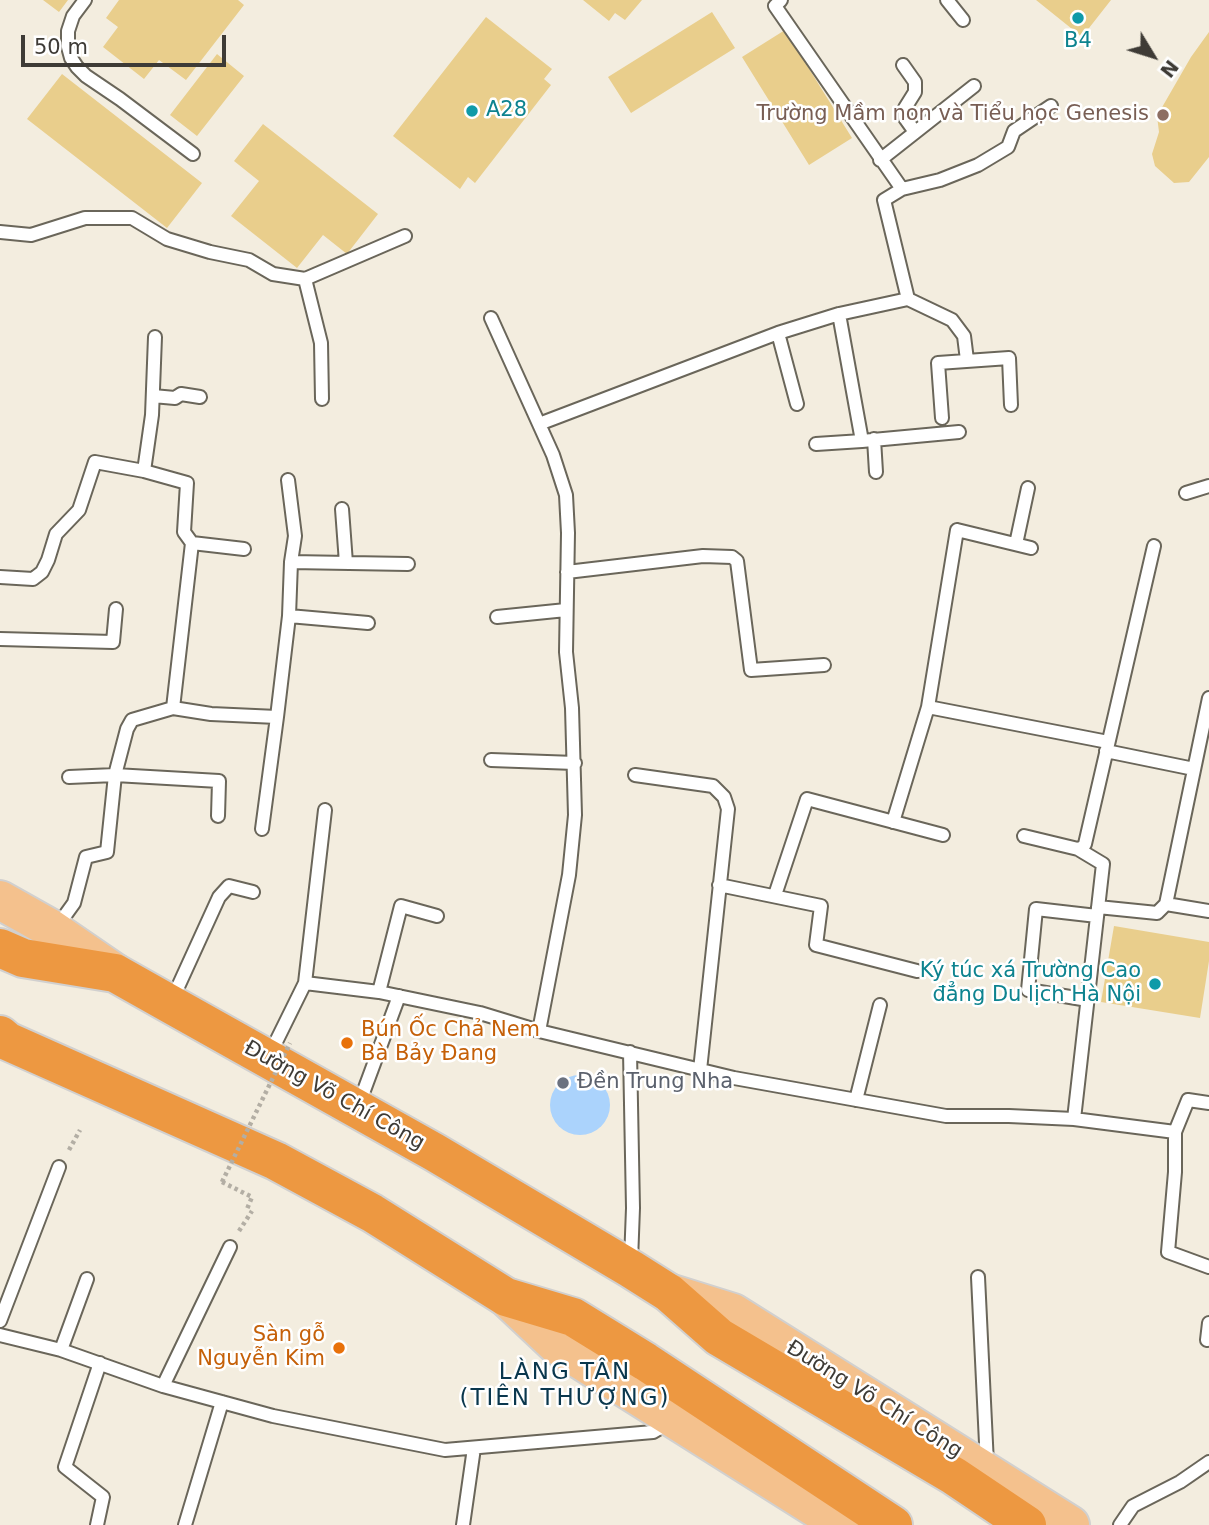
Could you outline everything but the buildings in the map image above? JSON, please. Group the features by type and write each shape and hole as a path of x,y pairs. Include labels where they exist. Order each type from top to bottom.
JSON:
{"highway":[{"path":"0,948 23,958 115,974"},
{"name":"Đường Võ Chí Công","path":"115,974 170,1004 279,1051 357,1109 631,1269 668,1293 719,1337 954,1476 1027,1525"},
{"path":"2,1038 276,1161 372,1213 506,1297 573,1317 893,1525"}],"main road":[{"name":"Đường Võ Chí Công","path":"0,900 53,931 115,974"},
{"name":"Đường Võ Chí Công","path":"668,1293 733,1313 1070,1525"},
{"path":"506,1297 556,1345 664,1425 843,1525"}],"lane":[{"path":"85,0 73,16 68,31 71,58 77,68 193,154"},
{"path":"781,0 775,6 902,189"},
{"path":"947,0 963,20"},
{"path":"903,65 915,82 915,92 905,108 905,118 915,132"},
{"path":"880,160 974,86"},
{"path":"908,299 884,200 902,189 940,180 978,165 1008,147 1014,131 1051,106"},
{"path":"0,232 31,235 85,218 132,218 167,239 249,260 273,274 305,279 405,236"},
{"path":"305,279 321,343 322,399"},
{"path":"539,424 778,333 839,314 908,299 952,320 964,336 967,360"},
{"path":"839,314 876,472"},
{"path":"491,318 553,455 566,495 566,652 575,763 575,815 569,875 539,1031"},
{"path":"778,333 797,404"},
{"path":"144,471 153,396 155,337"},
{"path":"942,418 938,363 1009,358 1011,405"},
{"path":"153,396 175,398 181,394 200,397"},
{"path":"816,444 959,432"},
{"path":"0,577 33,579 42,572 56,534 79,510 95,462 144,471 187,484 184,533 192,542 244,549"},
{"path":"262,829 289,616 291,562 296,536 288,480"},
{"path":"1186,494 1209,486"},
{"path":"1016,544 1028,488"},
{"path":"342,509 346,563"},
{"path":"893,822 928,707 957,530 1031,548"},
{"path":"173,708 192,542"},
{"path":"1078,849 1085,844 1154,546"},
{"path":"567,572 703,556 732,557 737,561 751,670 824,665"},
{"path":"291,562 408,564"},
{"path":"0,639 113,642 116,609"},
{"path":"497,617 566,610"},
{"path":"289,616 368,624"},
{"path":"1088,1000 1028,990 1036,909 1157,913 1166,904 1209,698"},
{"path":"928,707 1107,746 1194,769"},
{"path":"53,931 74,903 86,857 107,852 115,775 127,729 132,720 173,708 211,714 277,717"},
{"path":"491,760 575,763"},
{"path":"69,777 115,775 219,781 218,816"},
{"path":"635,775 703,784 720,791 728,809 700,1070"},
{"path":"775,895 807,799 943,835"},
{"path":"279,1051 305,983 325,810"},
{"path":"1024,836 1078,849 1103,864 1074,1119"},
{"path":"719,885 821,906 816,945 917,971"},
{"path":"170,1004 219,897 229,886 253,892"},
{"path":"1166,904 1209,911"},
{"path":"379,992 401,906 437,916"},
{"path":"305,983 399,996 480,1013 539,1031 734,1078 946,1116 1074,1119 1175,1132"},
{"path":"357,1109 399,996"},
{"path":"856,1100 880,1005"},
{"path":"630,1052 633,1208 631,1269"},
{"path":"1209,1103 1188,1100 1175,1132 1175,1172 1168,1252 1209,1267"},
{"path":"0,1321 59,1167"},
{"path":"163,1386 230,1247"},
{"path":"978,1277 988,1471"},
{"path":"61,1350 87,1279"},
{"path":"1207,1340 1209,1323"},
{"path":"0,1335 61,1350 163,1386 273,1416 445,1450 664,1425"},
{"path":"97,1525 103,1497 65,1466 100,1363"},
{"path":"185,1525 222,1402"},
{"path":"463,1525 474,1448"},
{"path":"1119,1525 1133,1506 1180,1482 1209,1462"}],"path":[{"path":"247,1209 252,1197 222,1182 279,1051"}],"water":[{"path":"574,1075 586,1075 605,1088 610,1105 608,1117 597,1130 586,1135 574,1135 555,1122 550,1111 550,1099 563,1080"}],"place":[{"name":"B4","path":"1078,18"},
{"name":"A28","path":"472,111"},
{"name":"Trường Mầm non và Tiểu học Genesis","path":"1163,115"},
{"name":"Ký túc xá Trường Cao đẳng Du lịch Hà Nội","path":"1155,984"},
{"name":"Bún Ốc Chả Nem Bà Bảy Đang","path":"347,1043"},
{"name":"Đền Trung Nha","path":"563,1083"},
{"name":"Sàn gỗ Nguyễn Kim","path":"339,1348"}],"district":[{"name":"LÀNG TÂN (TIÊN THƯỢNG)","path":"565,1386"}]}
